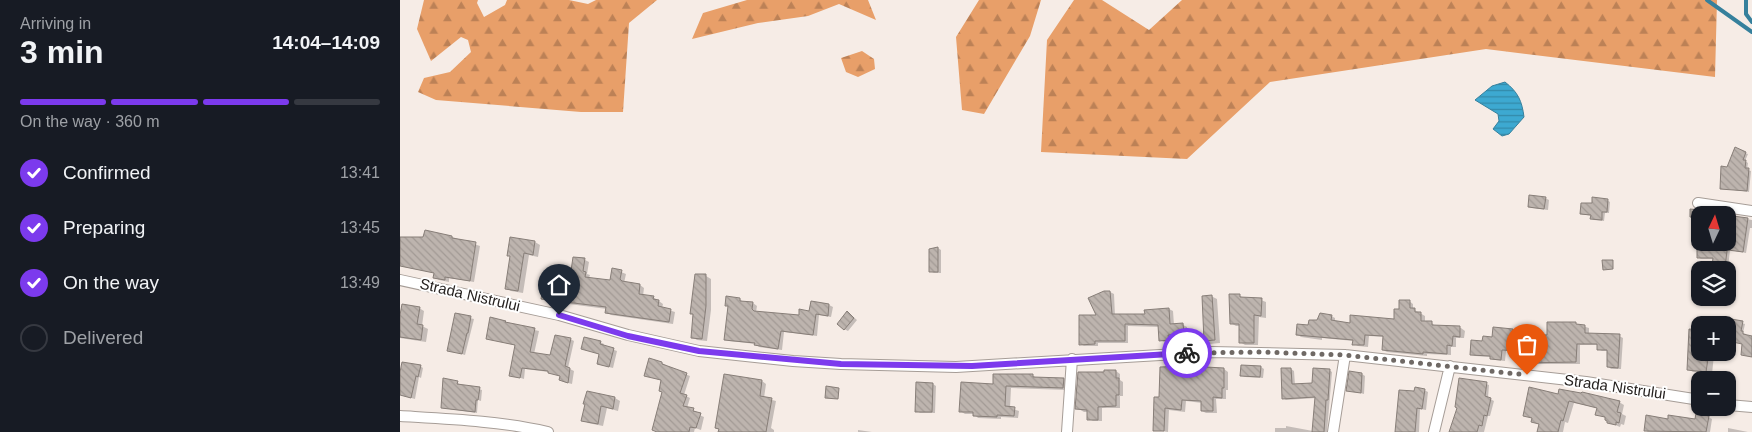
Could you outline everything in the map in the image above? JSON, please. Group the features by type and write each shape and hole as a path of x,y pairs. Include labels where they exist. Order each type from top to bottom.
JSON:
{"street":[{"path":"1698,203 1752,211"},
{"name":"Strada Nistrului","path":"400,280 559,315 628,336 699,351 841,364 937,366 1003,365 1072,359 1211,352 1345,355 1586,382 1691,399"},
{"path":"1333,432 1345,355"},
{"path":"1068,432 1072,359"},
{"path":"1434,432 1450,366"},
{"path":"1736,406 1752,407"},
{"path":"400,416 468,420 526,427 548,432"}],"green space":[{"path":"424,0 478,0 477,3 484,17 505,5 507,0 569,0 588,4 596,0 657,0 629,23 623,112 581,112 436,100 418,92 424,78 450,72 471,52 468,40 461,37 431,61 417,29"},
{"path":"747,0 868,0 876,20 839,4 808,16 758,23 692,39 703,13"},
{"path":"979,0 1041,0 1030,36 984,114 962,110 956,37"},
{"path":"1074,0 1102,0 1149,30 1182,0 1717,0 1715,77 1486,49 1270,82 1187,159 1041,152 1047,40"},
{"path":"862,51 874,59 875,69 858,77 846,72 841,58"}],"water":[{"path":"1505,82 1519,97 1524,117 1509,134 1502,136 1493,129 1499,121 1498,114 1475,100 1492,86"}],"building":[{"path":"1735,147 1746,152 1743,160 1746,160 1745,168 1749,168 1747,191 1720,189 1721,166 1727,167"},
{"path":"1529,195 1546,197 1544,209 1528,207"},
{"path":"1592,197 1608,199 1607,212 1602,212 1602,220 1590,219 1591,215 1580,214 1581,203 1592,203"},
{"path":"1736,216 1748,218 1743,252 1736,251"},
{"path":"425,230 452,236 452,238 476,242 470,281 445,277 445,280 433,278 434,273 400,266 400,237 423,237"},
{"path":"510,237 535,241 533,255 524,253 518,291 505,289 510,256 507,256"},
{"path":"938,247 938,272 929,272 929,249"},
{"path":"1697,251 1727,251 1726,261 1713,261 1713,258 1697,258"},
{"path":"573,257 585,258 583,271 586,272 585,277 610,280 612,268 622,270 620,279 622,281 640,284 639,294 654,296 653,299 659,300 658,306 671,309 669,322 605,313 606,307 541,299 544,281 569,285"},
{"path":"1602,260 1613,260 1613,269 1603,270"},
{"path":"695,274 706,274 706,306 702,339 691,338 693,314 690,314"},
{"path":"1104,291 1110,291 1112,314 1145,314 1144,310 1169,308 1170,324 1183,323 1184,334 1168,335 1169,340 1159,341 1158,325 1125,324 1125,341 1095,341 1095,344 1079,345 1079,315 1096,315 1088,298"},
{"path":"1229,294 1240,294 1240,297 1262,298 1261,316 1254,315 1254,343 1239,343 1239,324 1230,324"},
{"path":"1212,295 1215,340 1204,341 1202,296"},
{"path":"726,296 740,298 740,301 753,302 752,309 754,311 799,315 799,309 809,311 811,301 829,304 828,316 816,314 813,335 781,331 778,349 754,345 755,343 724,340 728,306 725,306"},
{"path":"1399,300 1410,300 1410,308 1415,308 1415,312 1421,312 1421,321 1432,321 1432,325 1460,326 1460,337 1453,336 1452,346 1447,345 1447,354 1382,350 1383,336 1365,335 1364,345 1352,345 1353,340 1296,335 1297,324 1308,325 1309,320 1317,320 1320,313 1332,315 1331,320 1350,323 1350,315 1394,319 1394,309 1399,309"},
{"path":"402,304 420,307 417,324 423,325 421,340 400,337"},
{"path":"847,311 854,318 844,330 837,324"},
{"path":"455,313 471,316 462,354 447,351"},
{"path":"490,317 535,328 530,352 550,355 555,335 571,338 565,366 570,368 568,383 559,380 560,376 548,373 548,371 522,368 520,378 509,376 515,345 486,339"},
{"path":"1736,320 1743,321 1741,331 1743,331 1743,334 1752,336 1752,357 1741,355 1742,344 1736,343"},
{"path":"1547,322 1576,322 1576,324 1585,325 1585,333 1620,334 1618,368 1607,367 1607,350 1597,350 1597,344 1577,344 1576,362 1524,363 1525,351 1502,350 1501,360 1490,359 1490,356 1470,355 1471,340 1482,341 1483,336 1492,337 1493,327 1513,329 1513,336 1533,337 1533,334 1547,335"},
{"path":"1689,329 1691,329 1691,361 1708,361 1706,371 1687,370"},
{"path":"584,337 601,341 600,344 614,348 609,367 597,364 599,354 581,349"},
{"path":"649,358 687,373 680,393 687,395 683,406 694,408 693,411 701,413 696,428 690,427 689,432 657,432 652,430 662,392 659,391 661,380 644,376"},
{"path":"402,362 421,365 418,377 416,376 411,398 400,395"},
{"path":"1241,365 1261,366 1260,377 1240,376"},
{"path":"1160,367 1224,368 1222,398 1213,397 1213,411 1201,411 1201,401 1182,400 1181,410 1165,408 1164,431 1153,431 1154,397 1159,397"},
{"path":"1281,368 1291,368 1292,384 1312,383 1313,368 1330,369 1324,432 1312,432 1315,397 1282,399"},
{"path":"1104,370 1116,370 1116,378 1119,378 1119,395 1116,395 1116,406 1098,407 1098,420 1087,420 1087,410 1075,409 1078,372 1104,372"},
{"path":"1349,371 1362,373 1361,393 1346,391"},
{"path":"724,374 762,380 760,396 772,398 766,432 718,432 719,429 715,428"},
{"path":"993,374 1033,374 1033,377 1064,378 1063,388 1006,386 1005,406 1015,407 1014,416 973,416 973,412 959,412 961,382 993,384"},
{"path":"443,378 458,381 457,384 480,387 475,412 441,408"},
{"path":"1459,378 1487,382 1485,396 1491,398 1487,416 1484,415 1482,426 1479,425 1477,432 1449,432 1457,408 1455,407"},
{"path":"916,382 933,383 932,412 915,412"},
{"path":"826,386 839,388 838,399 825,398"},
{"path":"1415,387 1425,389 1422,409 1417,408 1415,432 1395,432 1399,390 1414,391"},
{"path":"1529,387 1558,394 1559,389 1582,392 1620,401 1617,412 1621,413 1619,423 1616,422 1616,425 1607,423 1605,417 1595,415 1597,408 1569,401 1558,432 1537,432 1539,424 1531,422 1532,418 1523,416"},
{"path":"587,391 615,397 613,409 601,406 598,424 581,421"},
{"path":"1646,415 1668,419 1668,415 1695,419 1696,416 1709,416 1706,432 1644,431"}],"waterway":[{"path":"1707,0 1752,32"},
{"path":"1746,0 1746,14 1752,22"}],"way so far":[{"path":"1187,353 1261,352 1345,355 1527,375"}],"route":[{"path":"559,315 628,336 699,351 841,364 956,367 1187,353"}]}
